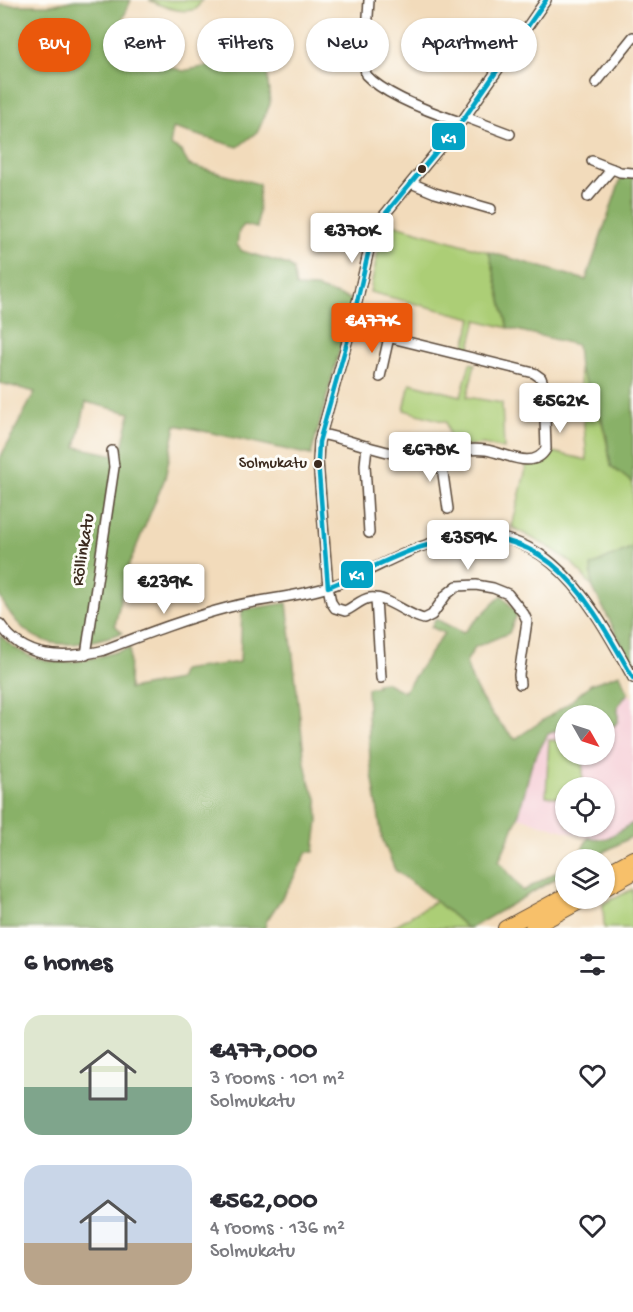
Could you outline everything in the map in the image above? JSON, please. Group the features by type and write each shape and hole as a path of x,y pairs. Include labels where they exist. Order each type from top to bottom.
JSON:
{"highway":[{"path":"615,868 633,858"},
{"path":"615,884 633,873"},
{"path":"615,885 633,878"},
{"path":"505,928 555,901"},
{"path":"532,928 567,909"}],"street":[{"path":"369,0 366,75 417,105 510,134"},
{"path":"520,684 519,675 527,621 513,599 505,592 476,585 458,586 446,595 432,615 424,619 376,599 366,599 347,610 335,608 331,602 328,587 318,455 321,434 351,328 375,227 462,120 546,0"},
{"path":"596,83 633,37"},
{"path":"592,161 624,173 633,173"},
{"path":"588,198 612,169"},
{"path":"411,183 429,191 491,209"},
{"path":"321,434 406,455 480,450 527,459 540,456 546,449 542,381 537,374 529,370 351,328"},
{"path":"380,377 389,337"},
{"path":"367,446 365,465 369,533"},
{"name":"Röllinkatu","path":"86,655 114,466 112,451"},
{"path":"440,453 448,509"},
{"path":"0,624 18,643 41,654 66,657 86,655 227,608 328,587 430,544 476,537 512,540 544,556 572,581 599,618 633,678"},
{"path":"376,599 381,678"}],"shaded area":[{"path":"628,693 633,698 633,823 615,834 615,777 555,777 555,828 518,817 532,763 548,733 555,731 555,765 615,765 615,725 618,721 618,706"},
{"path":"585,837 609,837 606,839"}],"green space":[{"path":"75,0 131,0 123,18 103,18 103,72 185,72 197,68 197,72 267,72 270,104 258,131 238,147 173,128 170,145 181,151 189,165 259,184 257,228 244,225 239,231 237,245 242,251 288,265 293,269 296,287 316,288 353,300 311,455 176,425 165,478 128,567 115,625 122,633 84,643 52,643 37,638 24,629 12,616 0,597 0,458 35,392 0,383 0,5 51,5","holes":["86,402 130,413 120,456 76,447"]},
{"path":"149,0 202,0 196,9 184,11"},
{"path":"633,177 633,483 611,466 606,433 595,398 579,368 577,345 508,328 489,252 586,280 621,178"},
{"path":"389,223 489,252 508,328 477,320 469,351 464,349 472,318 370,292 381,236"},
{"path":"470,363 475,364 467,397 502,403 504,449 483,444 452,447 446,422 404,410 410,383 461,396"},
{"path":"579,368 600,415 611,466 633,483 633,547 592,566 592,586 572,563 512,527 527,464 542,463 553,452 587,460"},
{"path":"633,547 633,666 592,586 591,566"},
{"path":"502,595 517,614 509,633 475,647 466,662 474,685 498,722 515,739 555,712 555,731 548,734 532,763 518,817 499,861 523,891 555,873 555,879 471,928 467,928 395,870 382,838 370,760 367,688 385,682 404,692 444,633 431,627 436,619 463,633"},
{"path":"287,603 305,763 310,785 317,798 318,821 314,852 307,852 290,885 266,922 265,928 0,928 0,635 15,648 46,661 78,661 130,648 129,689 178,680 182,670 240,662 242,610"},
{"path":"620,674 628,693 618,706 618,721 615,725 615,705 566,705 591,684"},
{"path":"549,740 555,740 555,765 583,765 583,777 555,777 555,797 546,796"},
{"path":"633,823 633,836 609,849 582,849 588,838 606,839 615,837 615,834"},
{"path":"633,889 633,928 604,928 603,909 615,909 615,898"},
{"path":"436,901 467,928 391,928"}],"transit line":[{"name":"K1","path":"546,0 465,117 381,219 373,232 351,328 319,442 318,461 328,587 421,547 462,538 497,539 527,548 552,564 575,587 595,614 633,678"}],"place":[{"name":"Solmukatu","path":"318,464"}]}
